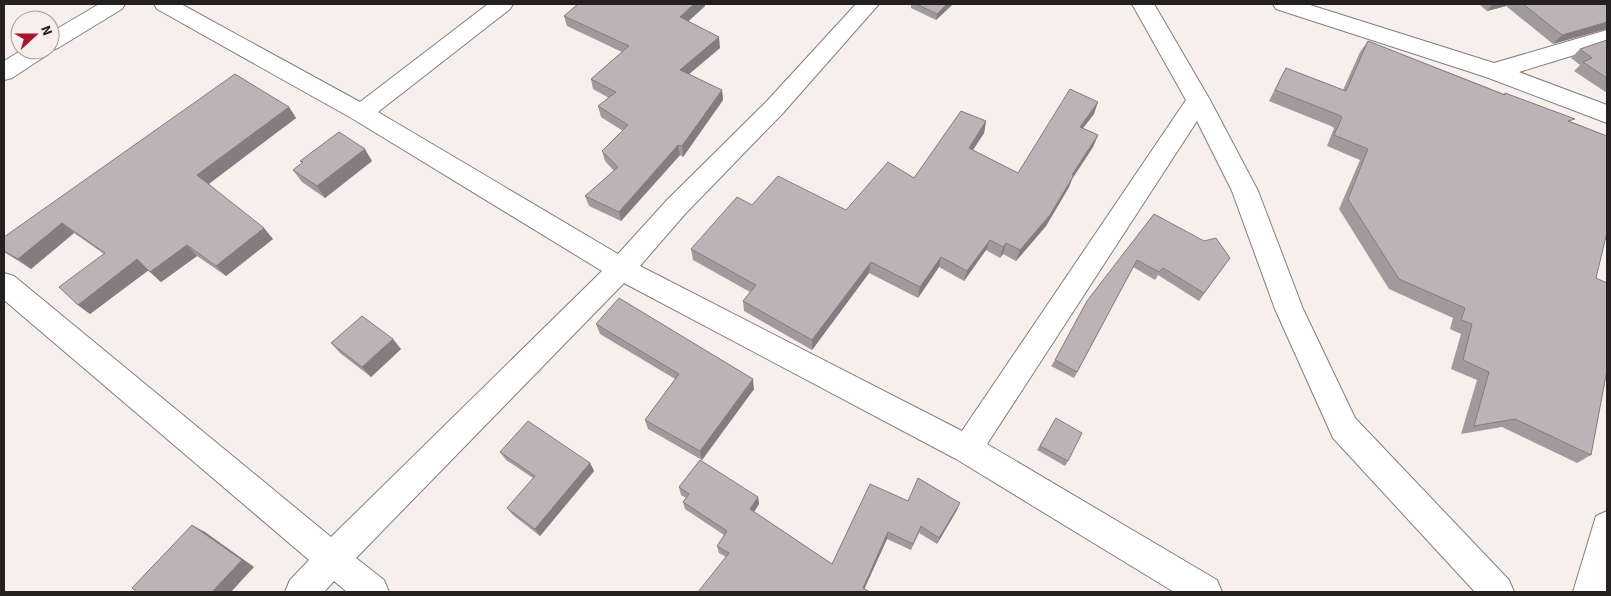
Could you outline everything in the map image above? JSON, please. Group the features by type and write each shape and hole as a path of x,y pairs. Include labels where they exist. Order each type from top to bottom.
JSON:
{"street":[{"path":"60,37 114,4"},
{"path":"165,4 361,113 621,269 967,449 1205,592"},
{"path":"361,113 502,4"},
{"path":"302,592 331,560 621,269 676,207 775,108 868,4"},
{"path":"1142,4 1198,100 1246,191 1289,309 1344,428 1497,592"},
{"path":"1284,4 1494,72 1607,114"},
{"path":"1494,72 1607,37"},
{"path":"4,72 23,60"},
{"path":"967,449 1198,100"},
{"path":"4,284 331,560 372,592"},
{"path":"1590,592 1607,527"}],"building":[{"path":"578,4 694,4 680,17 719,37 680,70 722,90 682,146 678,145 619,212 585,196 618,167 602,151 628,125 598,106 616,92 591,79 629,46 564,16"},
{"path":"916,4 947,4 937,14"},
{"path":"1523,4 1607,4 1607,22 1562,35"},
{"path":"1607,40 1607,78 1583,62 1592,58 1580,49"},
{"path":"1368,41 1505,95 1505,93 1575,119 1568,121 1607,136 1607,232 1596,278 1607,283 1607,370 1591,455 1515,419 1474,426 1489,372 1463,360 1472,324 1461,320 1465,308 1399,279 1348,199 1368,149 1334,135 1342,117 1275,90 1286,68 1346,91"},
{"path":"235,74 289,107 197,175 264,228 216,266 187,245 150,272 137,259 78,305 59,287 105,253 62,223 18,259 4,251 4,237"},
{"path":"1070,89 1098,102 1080,127 1098,135 1072,175 1074,175 1050,215 1020,250 1006,243 1003,247 990,240 967,271 941,257 920,287 871,262 812,340 743,301 756,285 691,249 737,197 752,205 778,176 846,210 888,162 914,178 961,111 986,121 969,148 1018,173"},
{"path":"339,132 365,149 317,186 293,170 303,162 300,161"},
{"path":"1154,214 1204,241 1216,238 1230,258 1204,293 1163,268 1159,272 1137,260 1077,372 1055,360 1087,301"},
{"path":"619,298 753,379 700,451 645,420 679,374 596,324"},
{"path":"362,316 393,339 362,367 331,343"},
{"path":"1056,418 1082,433 1068,461 1040,446"},
{"path":"528,421 590,463 535,529 507,508 535,476 500,452"},
{"path":"700,460 758,497 750,509 832,564 870,484 908,501 918,478 960,503 939,538 921,526 913,544 888,532 863,588 870,592 698,592 729,553 717,546 727,531 683,502 689,494 679,487"},
{"path":"192,525 242,560 212,592 137,592 132,588"}]}
